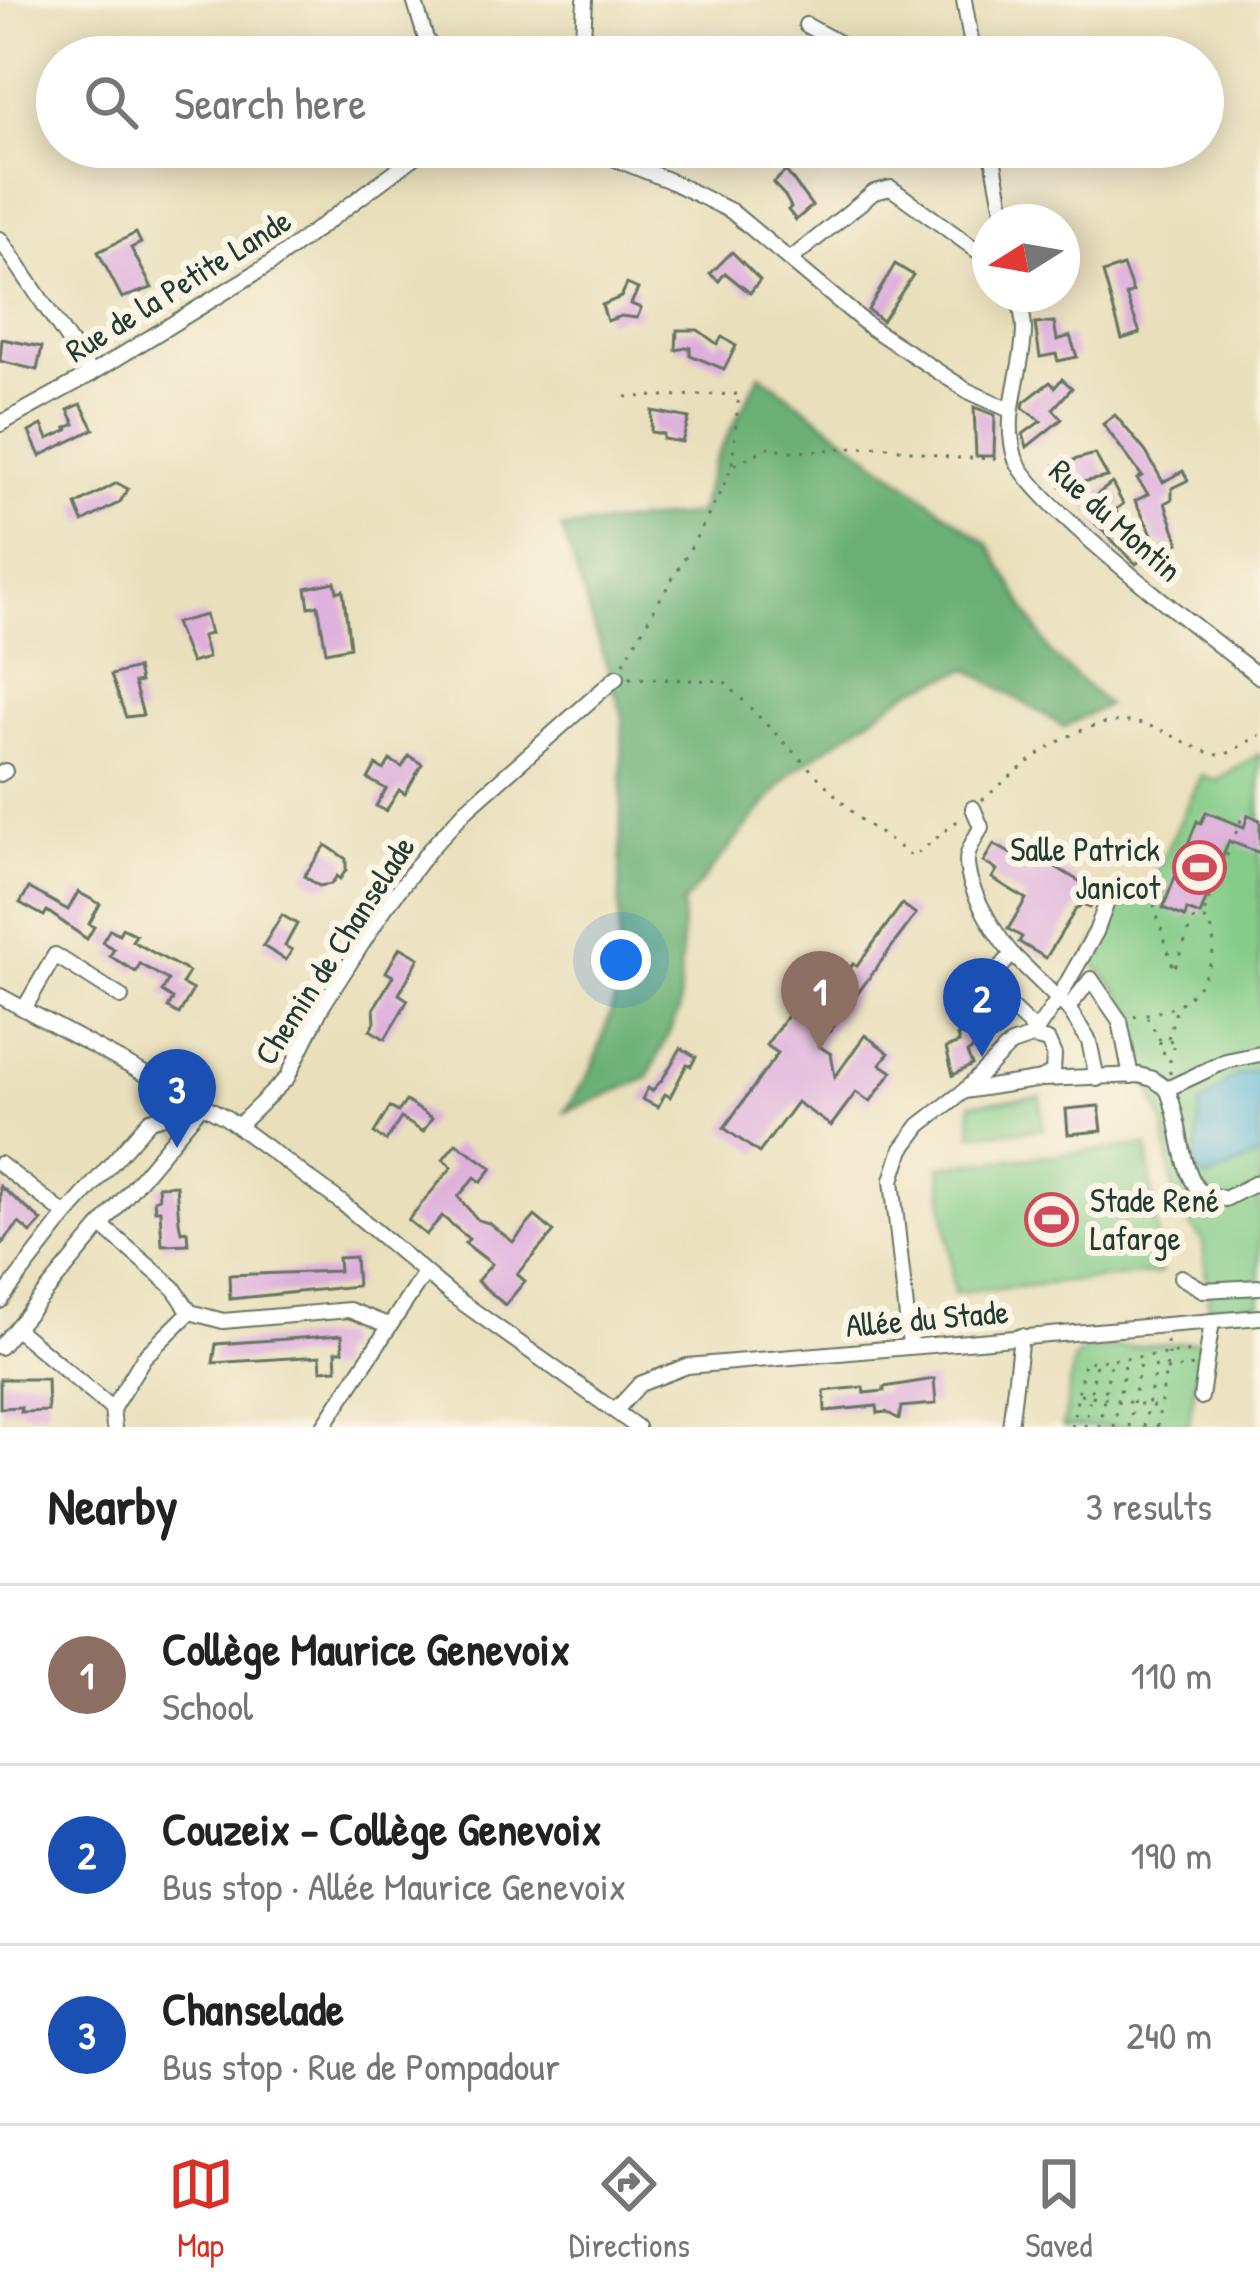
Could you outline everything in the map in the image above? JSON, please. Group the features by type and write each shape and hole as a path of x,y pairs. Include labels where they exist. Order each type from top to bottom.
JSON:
{"street":[{"path":"414,0 425,36"},
{"path":"583,36 585,0"},
{"path":"964,0 970,36"},
{"path":"806,25 826,36"},
{"name":"Rue de la Petite Lande","path":"3,417 91,374 270,264 400,168"},
{"path":"639,168 731,211 870,327 968,391 1008,409"},
{"path":"995,168 1002,204"},
{"path":"791,260 874,192 891,188 972,247"},
{"path":"0,239 91,374"},
{"name":"Rue du Montin","path":"1021,312 1018,380 1008,409 1016,460 1058,509 1260,677"},
{"name":"Chemin de Chanselade","path":"238,1126 286,1078 334,988 430,849 466,810 617,677"},
{"path":"973,808 981,827 968,850 968,872 1012,954 1063,1004 1089,1041 1097,1079"},
{"path":"1063,1004 1108,899"},
{"path":"1012,954 986,985 1034,1034 1048,1041 1054,1055 1053,1072 1042,1079"},
{"path":"24,1010 55,955 121,997"},
{"path":"910,1346 892,1180 902,1149 920,1125 1011,1045 1034,1034 1090,979 1120,1021 1131,1076"},
{"path":"0,996 238,1126 340,1202 424,1274 637,1427"},
{"path":"1170,1088 1226,1061 1260,1054"},
{"path":"964,1091 1042,1079 1147,1076 1170,1088 1188,1172 1199,1191 1225,1199 1260,1181"},
{"path":"0,1301 150,1120 202,1106"},
{"path":"0,1347 202,1106"},
{"path":"0,1164 67,1215"},
{"path":"101,1225 173,1287 190,1312 223,1321 349,1310 388,1325"},
{"path":"323,1427 424,1274"},
{"path":"1181,1277 1203,1290 1260,1288"},
{"path":"114,1427 112,1409 144,1357 190,1312"},
{"name":"Allée du Stade","path":"614,1411 640,1384 687,1366 1260,1317"},
{"path":"1201,1397 1213,1322"},
{"path":"16,1329 112,1409"},
{"path":"1010,1427 1022,1336"}],"path":[{"path":"626,397 739,394 732,466 715,506 617,677 724,682 857,817 913,857 1057,744 1101,724 1144,724 1223,756 1260,735"},
{"path":"732,466 770,447 796,452 881,446 954,458 1016,460"},
{"path":"1202,918 1241,820 1260,812"},
{"path":"1134,1017 1177,1005 1192,992 1211,962 1214,931 1209,922 1194,918 1174,970 1154,905"},
{"path":"1168,1039 1177,1005"},
{"path":"1146,1014 1163,1052 1171,1052"},
{"path":"1161,1041 1168,1039"},
{"path":"1168,1039 1173,1044 1170,1088"},
{"path":"1156,1427 1168,1354 1166,1325"},
{"path":"1072,1427 1084,1362 1196,1351 1194,1366 1166,1370"},
{"path":"1144,1427 1157,1355"},
{"path":"1129,1427 1142,1357"},
{"path":"1114,1427 1126,1358"},
{"path":"1099,1427 1111,1360"},
{"path":"1085,1427 1096,1361"},
{"path":"1078,1393 1160,1408"}],"green space":[{"path":"760,374 989,545 1051,654 1107,705 1064,727 968,669 911,690 792,772 683,904 679,1011 648,1078 565,1112 593,1067 618,989 623,716 562,528 698,514 713,464"},
{"path":"1260,754 1260,1304 1209,1309 1203,1241 1176,1207 1164,1123 1148,1083 1151,1071 1144,1070 1134,1022 1111,982 1087,958 1128,889 1144,898 1202,775 1215,781"},
{"path":"1041,1097 1043,1129 972,1134 971,1103"},
{"name":"Stade René Lafarge","path":"1147,1146 1161,1273 954,1293 940,1166"},
{"path":"1202,1341 1188,1427 1063,1427 1074,1359 1083,1351"}],"water":[{"path":"1260,1069 1260,1156 1207,1179 1195,1172 1200,1106 1234,1076"}],"building":[{"path":"786,171 812,206 796,220 773,183"},
{"path":"136,233 141,243 131,248 152,288 122,298 98,252"},
{"path":"732,252 760,280 750,293 725,273 719,281 710,274"},
{"path":"895,264 913,275 882,321 868,310"},
{"path":"1123,266 1133,292 1126,295 1140,333 1122,339 1103,273"},
{"path":"627,284 638,289 631,304 641,308 637,318 607,321 602,305 621,297"},
{"path":"1054,322 1057,340 1070,336 1077,357 1058,361 1056,354 1040,357 1035,324"},
{"path":"677,330 698,330 717,344 722,337 736,346 724,369 690,355 690,347 676,350"},
{"path":"2,339 42,347 37,370 0,361"},
{"path":"1062,379 1072,388 1053,409 1062,419 1027,447 1023,434 1041,421 1023,408 1024,402 1050,382 1055,387"},
{"path":"81,404 94,429 40,456 29,432 42,425 48,439 68,430 75,424 68,410"},
{"path":"974,407 995,415 994,456 976,456"},
{"path":"652,411 689,418 682,442 651,432"},
{"path":"1115,415 1146,452 1163,482 1183,471 1188,480 1172,488 1172,499 1165,503 1179,543 1166,548 1164,541 1158,546 1135,501 1148,494 1137,479 1142,476 1103,424"},
{"path":"1095,454 1108,477 1061,486 1055,465"},
{"path":"117,483 128,489 120,502 83,522 76,505"},
{"path":"1112,483 1123,504 1115,510 1150,553 1136,564 1096,524 1086,503"},
{"path":"335,582 337,592 343,590 350,647 326,652 318,605 309,607 306,588"},
{"path":"205,615 210,634 202,636 208,658 191,663 175,623"},
{"path":"137,668 140,682 134,683 143,715 126,717 111,675"},
{"path":"409,756 422,764 405,794 399,790 386,811 376,806 386,789 368,779 376,765 384,770 390,760 402,767"},
{"name":"Salle Patrick Janicot","path":"1206,812 1244,827 1248,815 1260,820 1260,853 1229,841 1200,915 1187,910 1185,917 1163,908 1197,821 1201,823"},
{"path":"994,844 1016,857 1022,847 1084,884 1081,889 1096,898 1090,908 1083,904 1076,909 1046,958 1019,942 1022,937 1008,929 1026,899 992,878 997,870 983,862"},
{"path":"326,845 346,859 346,870 340,879 337,876 331,884 319,886 304,876"},
{"path":"29,888 68,910 78,892 100,904 87,939 47,911 44,916 20,903"},
{"path":"902,904 916,914 819,1046 831,1054 835,1077 865,1035 889,1053 880,1064 892,1072 870,1102 856,1092 831,1126 797,1102 759,1153 724,1128 778,1053 766,1045 800,998 807,1002 832,967 844,976 853,964 857,966"},
{"path":"282,915 297,924 285,946 292,950 286,960 263,946"},
{"path":"122,928 136,935 132,941 189,972 182,984 193,990 179,1014 168,1008 173,999 162,992 168,980 140,964 136,972 110,956 114,949 102,942 110,929 119,934"},
{"path":"400,947 419,958 399,994 408,1000 385,1039 370,1030 374,1008 393,976 386,972"},
{"path":"969,1031 980,1035 982,1043 967,1053 972,1065 953,1075 946,1048 959,1043 957,1036"},
{"path":"681,1048 696,1057 691,1066 687,1064 670,1097 665,1094 658,1107 642,1099 648,1088 652,1091 662,1080"},
{"path":"406,1101 432,1118 423,1132 401,1118 386,1141 374,1133 390,1107 398,1112"},
{"path":"1099,1106 1102,1131 1068,1134 1066,1109"},
{"path":"456,1143 492,1168 481,1182 475,1177 458,1197 478,1220 513,1242 535,1216 554,1232 517,1274 525,1281 505,1305 477,1281 492,1264 465,1243 469,1239 442,1216 426,1235 408,1220 452,1167 443,1159"},
{"path":"176,1185 181,1232 187,1231 188,1244 162,1245 160,1210 155,1210 154,1200 159,1198 158,1186"},
{"path":"0,1186 42,1221 31,1233 19,1223 0,1246"},
{"path":"355,1257 357,1286 230,1299 229,1275 339,1271 338,1258"},
{"path":"342,1335 343,1351 336,1351 337,1369 321,1370 320,1356 213,1363 216,1344"},
{"path":"0,1379 47,1379 48,1411 0,1408"},
{"path":"934,1379 936,1404 901,1407 899,1419 878,1413 877,1406 825,1411 824,1391 863,1387 864,1393 884,1391 884,1387"}],"place":[{"name":"Salle Patrick Janicot","path":"1199,868"},
{"name":"Collège Maurice Genevoix","path":"820,1050"},
{"name":"Couzeix - Collège Genevoix","path":"982,1057"},
{"name":"Chanselade","path":"177,1148"},
{"name":"Stade René Lafarge","path":"1051,1219"}]}
